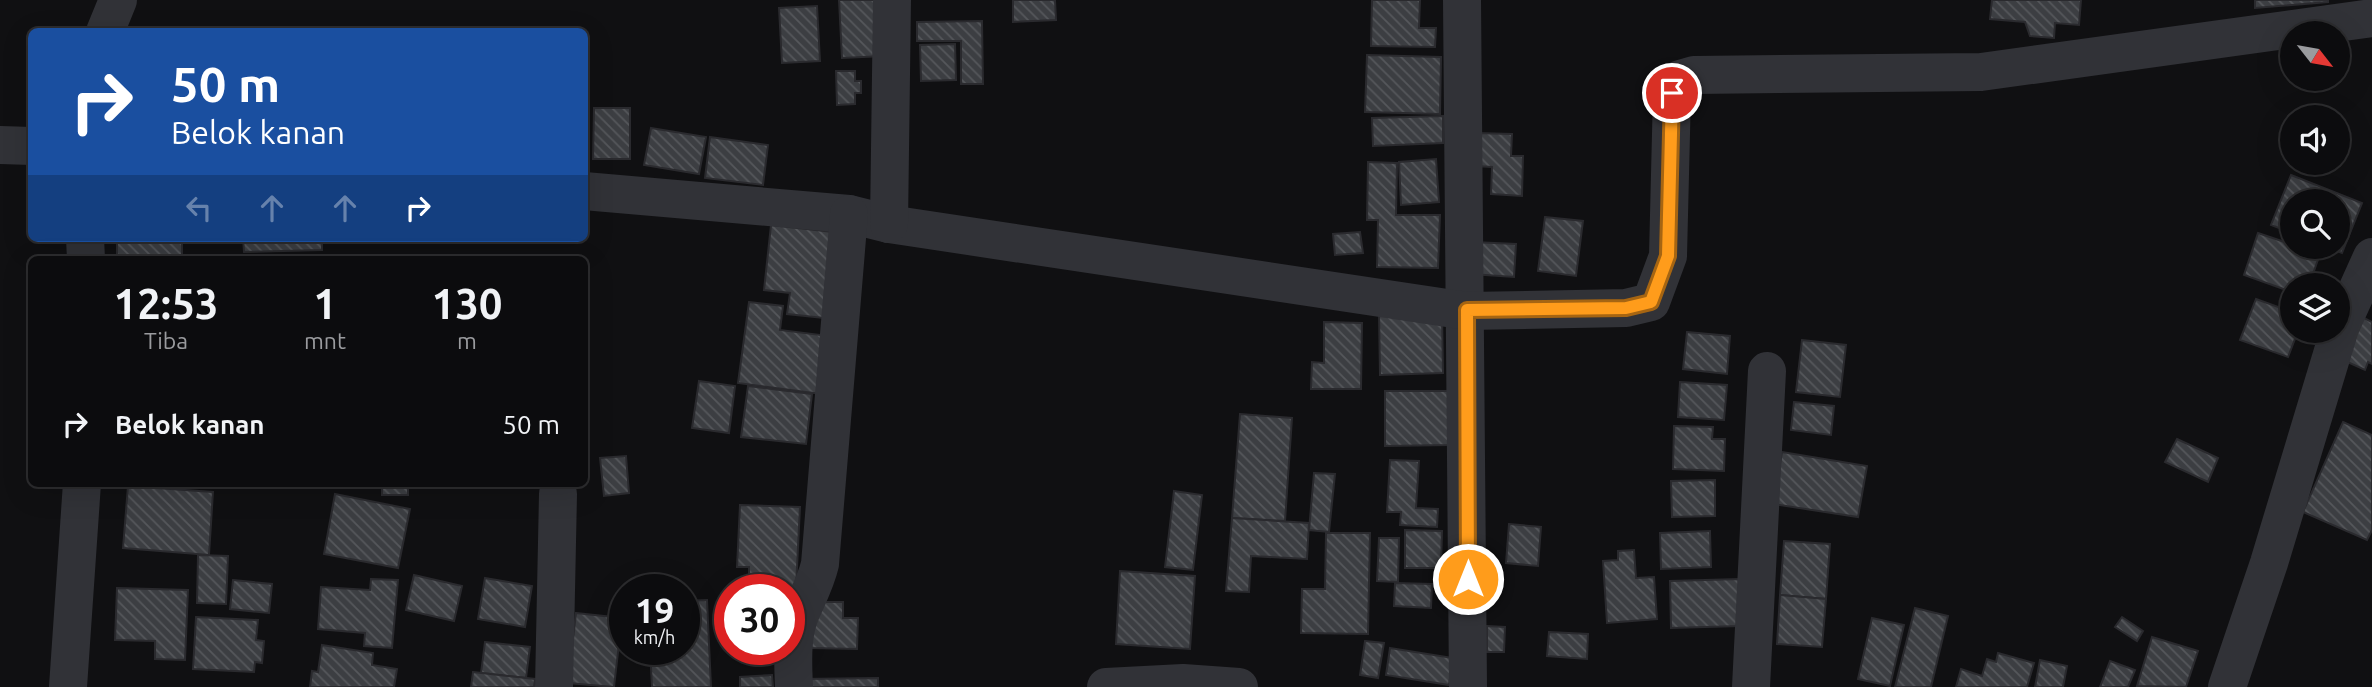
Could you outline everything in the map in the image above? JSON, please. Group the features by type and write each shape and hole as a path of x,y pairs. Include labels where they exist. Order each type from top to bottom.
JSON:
{"street":[{"path":"107,28 118,0"},
{"path":"888,224 892,0"},
{"path":"1462,0 1467,310 1468,687"},
{"path":"588,191 849,214 888,224 1467,310 1626,308 1651,302 1668,256 1672,93 1680,79 1694,75 1980,72 2372,18"},
{"path":"0,145 28,146"},
{"path":"794,687 793,655 801,612 814,590 820,564 849,214"},
{"path":"2227,687 2269,563 2340,328 2372,257"},
{"path":"1751,687 1767,371"},
{"path":"68,687 82,487"},
{"path":"554,687 558,494"},
{"path":"1106,687 1183,683 1239,687"}],"building":[{"path":"839,0 882,0 884,56 842,58"},
{"path":"1013,0 1055,0 1056,20 1013,22"},
{"path":"1372,0 1420,0 1419,28 1436,28 1435,47 1371,46"},
{"path":"1992,0 2081,0 2079,25 2055,23 2054,38 2030,36 2025,22 1990,19"},
{"path":"2255,0 2328,0 2328,2 2255,8"},
{"path":"817,6 820,61 782,63 779,8"},
{"path":"982,21 983,84 961,84 961,41 917,41 917,22"},
{"path":"955,44 956,80 921,81 920,45"},
{"path":"1367,55 1441,57 1440,114 1365,112"},
{"path":"836,71 855,71 855,81 861,81 861,93 855,93 855,104 837,105"},
{"path":"594,108 630,108 630,159 593,159"},
{"path":"1443,116 1443,143 1373,146 1372,118"},
{"path":"651,128 706,137 699,174 644,165"},
{"path":"1476,133 1512,134 1511,156 1523,156 1522,196 1491,194 1492,167 1475,166"},
{"path":"710,137 768,145 763,185 705,178"},
{"path":"1436,159 1439,202 1401,205 1399,162"},
{"path":"1368,162 1397,163 1396,215 1440,215 1438,268 1377,267 1378,220 1367,220"},
{"path":"2291,175 2326,189 2285,189"},
{"path":"2350,198 2362,203 2350,233"},
{"path":"2280,202 2280,228 2271,225"},
{"path":"1545,217 1583,221 1576,276 1538,271"},
{"path":"771,225 842,233 833,319 787,314 790,293 764,290"},
{"path":"1360,232 1363,253 1335,255 1333,234"},
{"path":"2258,233 2280,240 2280,259 2318,259 2313,273 2280,273 2280,288 2244,275"},
{"path":"117,242 182,242 182,256 117,256"},
{"path":"243,242 322,242 322,250 244,252"},
{"path":"1473,242 1516,244 1514,277 1471,274"},
{"path":"2256,299 2280,308 2280,343 2293,343 2288,357 2240,340"},
{"path":"749,302 783,306 780,330 829,336 821,394 738,383"},
{"path":"1442,312 1443,373 1380,375 1379,314"},
{"path":"2362,317 2372,322 2372,364 2368,362 2365,370 2343,360"},
{"path":"1324,322 1362,323 1361,389 1311,389 1312,362 1324,363"},
{"path":"1687,332 1730,336 1727,374 1683,369"},
{"path":"1802,340 1846,345 1840,397 1796,392"},
{"path":"699,381 735,386 729,433 692,428"},
{"path":"1680,382 1727,385 1724,420 1678,417"},
{"path":"748,386 812,394 806,444 741,437"},
{"path":"1385,391 1450,391 1450,445 1385,446"},
{"path":"1794,402 1834,406 1831,435 1791,430"},
{"path":"1240,414 1292,418 1285,521 1232,518"},
{"path":"2343,422 2372,435 2372,530 2367,540 2303,512"},
{"path":"1674,426 1713,427 1712,439 1725,439 1724,471 1673,469"},
{"path":"2177,439 2218,458 2208,482 2165,462"},
{"path":"1782,452 1867,466 1858,517 1773,504"},
{"path":"626,456 629,493 604,496 600,458"},
{"path":"1390,460 1419,461 1416,508 1438,509 1437,527 1400,525 1401,512 1387,512"},
{"path":"1314,473 1335,474 1329,532 1309,530"},
{"path":"1715,480 1715,516 1672,517 1671,481"},
{"path":"128,487 213,492 209,555 123,548"},
{"path":"382,487 408,487 408,495 382,495"},
{"path":"1174,491 1202,495 1193,570 1165,567"},
{"path":"335,494 410,509 398,568 324,554"},
{"path":"740,505 800,507 797,574 749,574 749,567 737,567"},
{"path":"1232,518 1309,523 1307,559 1251,556 1249,592 1226,591"},
{"path":"1509,524 1541,527 1538,566 1506,563"},
{"path":"1405,530 1442,531 1441,568 1405,568"},
{"path":"1710,531 1711,567 1661,569 1660,533"},
{"path":"1326,533 1370,533 1368,634 1301,633 1302,589 1325,589"},
{"path":"1379,538 1399,538 1398,582 1377,581"},
{"path":"1784,541 1830,544 1826,599 1780,595"},
{"path":"1634,550 1636,578 1654,577 1657,619 1607,623 1603,561 1618,560 1618,551"},
{"path":"198,555 228,556 226,604 197,603"},
{"path":"1120,571 1195,576 1190,649 1116,644"},
{"path":"414,575 462,586 454,621 406,610"},
{"path":"485,578 532,586 525,627 478,619"},
{"path":"371,579 398,580 392,648 364,646 365,633 318,629 321,587 370,590"},
{"path":"1739,579 1740,626 1671,628 1670,581"},
{"path":"233,580 272,584 269,613 230,609"},
{"path":"1395,583 1432,584 1431,608 1394,606"},
{"path":"117,588 188,590 185,660 155,659 155,641 115,640"},
{"path":"1780,595 1826,599 1822,647 1777,644"},
{"path":"700,600 707,600 711,687 652,687 651,665 700,665"},
{"path":"811,602 843,602 843,618 858,618 857,649 810,648"},
{"path":"1915,608 1948,616 1931,687 1895,687"},
{"path":"576,613 609,617 609,665 617,665 614,687 568,683"},
{"path":"196,617 258,620 256,640 264,641 262,663 255,662 254,672 193,669"},
{"path":"2122,617 2143,631 2137,641 2115,627"},
{"path":"1872,618 1904,625 1890,686 1858,679"},
{"path":"1487,626 1505,627 1504,652 1487,652"},
{"path":"1549,632 1588,634 1587,659 1547,656"},
{"path":"2152,637 2198,651 2186,687 2137,686"},
{"path":"1365,641 1384,643 1378,678 1360,675"},
{"path":"485,642 530,647 526,678 481,673"},
{"path":"322,645 373,653 372,665 397,669 394,687 310,687 312,671 318,672"},
{"path":"1390,648 1453,658 1449,685 1386,675"},
{"path":"1998,653 2034,663 2027,687 1956,687 1961,669 1982,676 1987,659 1996,662"},
{"path":"2040,660 2067,666 2063,687 2035,687"},
{"path":"2110,661 2135,670 2128,687 2100,687"},
{"path":"473,672 535,679 534,687 471,687"},
{"path":"772,675 773,687 740,687 740,677"},
{"path":"878,678 878,687 800,687 800,679"}],"route":[{"path":"1468,579 1467,310 1626,308 1651,302 1668,256 1672,93"}]}
